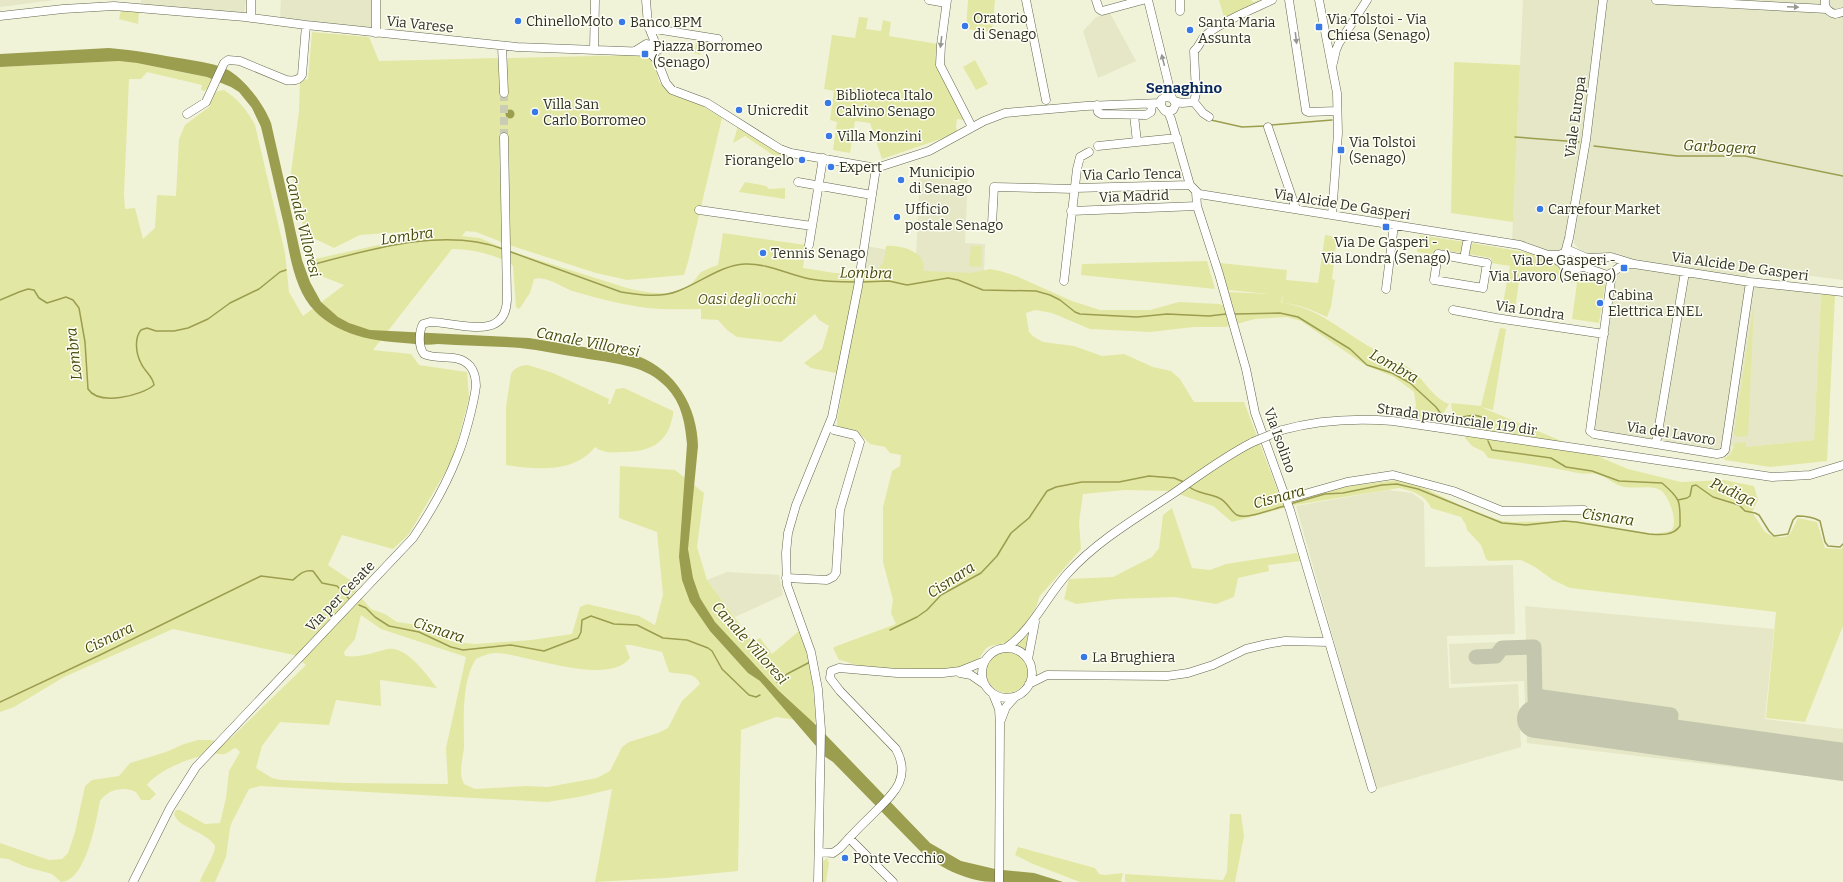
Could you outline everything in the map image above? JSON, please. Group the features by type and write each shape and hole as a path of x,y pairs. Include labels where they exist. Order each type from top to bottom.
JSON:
{"street":[{"path":"63,0 63,9"},
{"path":"248,0 248,17"},
{"path":"248,17 251,0"},
{"path":"376,0 376,33"},
{"path":"594,50 595,0"},
{"path":"646,0 649,28 657,46 660,65 666,83 672,90 711,102 788,152 876,168 929,151 997,116 1012,112 1096,105 1158,104"},
{"path":"929,0 946,1 940,65 972,128"},
{"path":"1026,0 1046,100"},
{"path":"1096,0 1099,9 1102,11 1143,0"},
{"path":"1148,0 1174,105 1176,135 1193,189"},
{"path":"1180,0 1180,11"},
{"path":"1194,102 1196,93 1194,51 1201,43 1204,36 1272,0"},
{"path":"1289,0 1306,111 1337,111"},
{"path":"1319,0 1336,93 1336,158 1332,215"},
{"path":"1332,69 1336,50 1368,0"},
{"name":"Viale Europa","path":"1569,252 1569,238 1586,140 1603,0"},
{"path":"1656,0 1827,9 1835,14 1843,12"},
{"path":"1826,0 1827,9"},
{"name":"Via Varese","path":"0,16 63,9 114,6 248,17 376,33 502,46 540,49 650,52"},
{"path":"187,114 206,104 223,66 228,60 237,60 279,78 291,81 298,80 302,75 306,25"},
{"path":"649,28 718,39"},
{"path":"1325,30 1331,37 1344,38"},
{"path":"635,51 646,44 657,46"},
{"path":"502,46 504,93"},
{"path":"657,46 650,52 654,55 660,65"},
{"path":"1096,105 1098,112 1101,114 1134,115 1148,114 1165,97 1174,105"},
{"path":"1158,104 1163,110 1174,105 1194,102"},
{"path":"1194,102 1203,113 1209,117"},
{"path":"1134,115 1137,142"},
{"path":"1268,127 1296,209"},
{"path":"1098,146 1137,142 1176,135"},
{"name":"Via per Cesate","path":"133,882 170,808 196,767 413,538 427,516 458,456 471,409 476,382 473,370 467,363 453,357 426,355 421,351 420,346 421,329 424,324 430,322 478,328 488,327 500,320 505,310 507,300 504,137"},
{"path":"1064,281 1071,211 1080,157 1089,152"},
{"path":"809,245 823,158"},
{"path":"818,882 821,730 818,689 814,664 786,578 786,553 792,519 801,491 830,423 858,287 876,168"},
{"path":"798,182 872,195"},
{"name":"Via Carlo Tenca","path":"992,224 994,187 1193,189"},
{"name":"Via Alcide De Gasperi","path":"1193,189 1211,197 1296,209 1524,246 1548,254 1558,255 1569,252 1587,258 1608,256 1634,264 1750,282 1843,292"},
{"name":"Via Isolino","path":"1193,189 1246,369 1260,431 1287,499 1372,788"},
{"name":"Via Madrid","path":"1071,211 1197,206"},
{"path":"699,210 812,226"},
{"path":"1386,289 1394,225"},
{"path":"1464,259 1468,237"},
{"path":"1561,264 1561,257 1569,252"},
{"path":"1438,254 1464,259 1487,263 1483,288 1434,280 1438,254"},
{"name":"Via Alcide De Gasperi","path":"1548,254 1567,270 1584,267 1612,272 1625,264 1634,264"},
{"path":"1612,272 1616,262 1614,258"},
{"name":"Via del Lavoro","path":"1612,272 1590,431 1594,434 1717,454 1724,452 1750,282"},
{"path":"1656,444 1685,272"},
{"name":"Via Londra","path":"1453,310 1604,334"},
{"name":"Strada provinciale 119 dir","path":"1006,648 1019,638 1036,618 1050,594 1068,572 1094,548 1220,460 1253,442 1282,430 1303,425 1332,421 1393,421 1772,477 1810,475 1843,465"},
{"path":"786,578 827,580 835,575 840,510 860,442 855,435 834,430"},
{"path":"1287,499 1347,482 1393,475 1453,492 1502,511 1584,510"},
{"name":"Strada provinciale 119 dir","path":"1029,661 1031,636 1036,618"},
{"path":"1029,684 1047,675 1167,676 1188,673 1213,664 1246,649 1267,644 1285,641 1329,642"},
{"path":"819,852 833,853 891,796 901,778 902,766 898,754 892,744 840,691 830,678 831,671 839,668 897,673 955,672 965,670 985,661 994,652 1006,648 1020,652 1047,675"},
{"path":"984,684 982,670 985,661"},
{"path":"993,694 1006,698 1023,692 1029,684 1032,676 1029,661"},
{"path":"955,672 971,675 984,684 993,694 999,709 999,882"},
{"path":"1000,724 1004,711 1015,696"},
{"path":"849,838 893,882"}],"shaded area":[{"path":"0,0 54,0 0,7"},
{"path":"141,0 246,0 244,15 141,6"},
{"path":"281,0 375,0 374,31 280,20"},
{"path":"1523,0 1843,0 1843,280 1749,268 1747,280 1589,254 1579,249 1574,243 1572,199 1568,226 1561,252 1556,253 1512,242"},
{"path":"1110,13 1136,61 1098,78 1083,31 1096,17"},
{"path":"109,48 214,64 230,71 243,81 249,88 271,123 302,260 310,282 321,302 338,317 349,323 370,330 529,338 638,356 663,371 682,392 689,404 697,431 698,446 688,549 693,578 700,598 715,622 779,691 816,725 816,746 760,681 748,673 710,631 690,602 682,580 679,557 687,444 686,435 678,404 663,384 655,377 636,368 615,363 520,348 438,344 421,345 378,340 337,328 315,311 306,299 296,279 261,127 252,108 239,92 207,77 137,63 119,61 0,67 0,54"},
{"path":"508,110 512,110 514,114 512,118 508,118 506,116 506,112"},
{"path":"920,170 968,172 965,243 985,244 984,275 912,276 863,267 866,246 916,255"},
{"path":"1625,265 1821,291 1814,440 1746,447 1732,446 1730,455 1721,458 1590,437 1616,272"},
{"path":"1388,490 1412,493 1424,502 1425,567 1513,565 1515,634 1447,636 1449,688 1518,684 1521,747 1376,789 1296,506"},
{"path":"727,572 779,575 783,595 735,617 707,580"},
{"path":"1525,606 1774,629 1765,719 1843,729 1843,780 1527,743 1524,681 1451,684 1449,644 1526,641"},
{"path":"825,734 930,843 961,861 995,869 995,882 975,880 956,874 922,853 833,762 824,756"},
{"path":"1003,870 1034,873 1063,882 1003,882"}],"green space":[{"path":"968,0 995,0 992,32 966,29"},
{"path":"1219,0 1251,0 1254,2 1259,0 1261,3 1225,21"},
{"path":"121,10 139,12 138,24 119,19"},
{"path":"859,17 868,18 866,29 881,31 883,20 891,22 889,36 938,44 939,70 964,120 957,119 956,127 958,133 882,159 870,123 855,121 850,153 833,150 837,122 830,120 834,91 824,89 832,35 855,38"},
{"name":"Oasi degli occhi","path":"312,32 369,37 379,61 499,58 500,94 506,58 649,56 655,64 659,82 666,89 704,107 722,118 684,275 627,280 596,273 509,245 476,232 466,231 462,236 480,238 510,251 644,292 670,293 678,291 693,282 703,271 718,265 723,233 806,245 803,268 832,273 865,274 874,271 880,267 883,262 886,246 898,246 917,254 923,264 923,271 970,273 990,269 1000,271 1016,276 1072,301 1100,310 1150,310 1179,302 1219,304 1226,306 1228,292 1269,294 1228,290 1220,263 1287,270 1286,280 1318,283 1325,235 1337,237 1332,279 1335,280 1331,307 1327,317 1300,306 1294,305 1307,309 1330,321 1374,349 1373,356 1398,363 1412,370 1438,398 1449,404 1443,414 1443,422 1413,418 1416,405 1414,392 1394,377 1365,365 1301,321 1287,317 1255,319 1225,327 1194,327 1150,332 1090,329 1052,313 1035,310 1026,313 1029,332 1043,342 1074,346 1102,356 1124,354 1153,367 1171,371 1180,379 1194,402 1244,402 1282,502 1348,486 1398,480 1424,488 1470,510 1502,521 1576,521 1654,534 1671,531 1674,522 1672,509 1667,497 1660,490 1652,488 1624,487 1596,474 1581,474 1488,458 1484,452 1472,446 1465,438 1465,427 1454,425 1451,403 1481,406 1500,328 1506,329 1493,410 1481,407 1628,469 1681,482 1724,480 1754,486 1758,500 1752,512 1765,532 1774,537 1785,537 1790,534 1798,518 1817,522 1825,548 1840,549 1843,547 1843,626 1805,722 1766,718 1776,612 1570,588 1553,580 1535,567 1521,560 1489,561 1486,559 1481,545 1467,530 1461,517 1431,508 1426,500 1414,492 1399,488 1295,505 1232,522 1213,506 1170,491 1125,490 1083,494 1079,522 1081,549 1039,597 1038,603 1027,623 1011,640 1006,643 988,647 977,661 963,667 942,669 910,669 877,668 856,665 839,660 833,648 896,624 891,613 893,600 883,562 883,507 892,471 900,466 901,455 890,453 885,447 870,444 861,435 837,429 837,420 845,375 811,368 804,363 822,349 829,326 819,320 815,314 781,342 737,337 727,330 718,320 701,319 701,309 661,309 629,305 572,291 548,280 538,278 534,279 530,293 518,309 516,307 513,266 510,263 482,253 452,249 373,350 411,354 419,365 467,372 469,398 453,459 409,534 393,549 342,535 328,565 353,582 357,593 371,609 385,614 397,622 425,626 442,637 454,642 475,644 531,640 572,634 580,607 587,604 639,616 655,625 663,595 657,532 619,518 620,466 675,470 704,493 697,547 707,580 753,642 760,638 772,654 799,631 811,664 816,723 776,717 741,730 738,871 666,878 595,882 612,789 579,797 547,802 260,786 249,789 232,822 226,857 215,882 200,882 213,854 215,846 206,837 180,822 174,813 176,810 180,810 205,824 220,823 226,798 229,771 240,752 236,748 225,754 196,757 168,769 147,785 156,794 150,800 141,800 136,792 126,789 112,791 103,797 100,801 96,822 83,861 77,872 70,879 61,882 52,874 26,867 8,859 0,858 0,843 49,860 62,859 68,853 75,832 85,786 92,780 119,776 130,763 166,752 184,744 198,740 211,740 218,742 231,738 306,665 294,655 173,629 64,677 14,707 0,712 0,67 119,61 137,63 207,77 213,80 211,85 204,91 201,90 202,85 147,72 141,79 129,79 124,194 125,209 135,208 143,239 155,228 157,195 176,196 179,139 185,125 209,107 214,92 224,90 234,97 249,114 255,125 285,253 289,292 303,316 344,285 321,276 310,260 406,239 417,231 360,235 334,248 305,234 291,173 299,111 300,81 308,79","holes":["501,136 508,136 508,163","361,615 381,629 466,657 446,748 448,784 347,783 281,780 272,778 256,768 262,746 280,722 329,725 336,700 381,706 380,680 437,688 416,662 409,656 395,649 388,649 362,655 345,656 344,652 355,639","625,645 662,652 669,672 690,675 700,684 682,701 668,728 658,733 629,742 622,747 610,771 597,778 548,787 527,786 475,789 464,784 461,775 464,747 464,702 471,668 476,659 488,654 496,653 566,667 604,670 619,666 630,658"]},
{"path":"697,38 716,41 716,47 702,45 700,55 694,53"},
{"path":"975,60 988,84 976,90 963,67"},
{"path":"1454,62 1520,65 1513,222 1451,213"},
{"path":"738,126 791,158 773,155 745,136 733,143"},
{"path":"745,182 766,186 769,189 785,188 785,199 739,192"},
{"path":"1420,235 1464,242 1462,253 1437,249 1436,255 1417,252"},
{"path":"1471,243 1530,253 1551,261 1567,272 1606,279 1599,323 1572,319 1577,283 1520,274 1515,310 1502,308 1510,266 1491,263 1491,258 1469,254"},
{"path":"971,246 982,246 981,267 969,266"},
{"path":"1207,261 1215,289 1081,275 1082,264"},
{"path":"1821,294 1835,295 1827,461 1770,467 1725,460 1724,458 1730,455 1735,443 1745,442 1746,447 1814,440"},
{"path":"1754,302 1748,436 1738,437 1734,434"},
{"path":"528,365 553,373 609,399 608,404 610,404 616,389 624,388 673,411 670,426 657,444 644,450 611,452 595,447 587,455 577,461 554,468 530,468 506,465 506,407 511,374 518,367"},
{"path":"1172,508 1192,568 1210,570 1226,564 1297,553 1301,561 1268,565 1269,571 1238,578 1234,597 1216,604 1175,597 1116,599 1076,604 1064,599 1069,579 1113,577 1152,557 1159,548 1163,515"},
{"path":"1027,633 1029,634 1026,650 1014,645"},
{"path":"1007,651 1022,657 1028,672 1022,687 1007,693 992,687 986,672 992,657"},
{"path":"1230,814 1241,814 1244,836 1235,882 1125,882 1125,874 1223,880 1227,872"},
{"path":"1018,847 1095,868 1099,874 1105,875 1123,873 1121,882 1080,882 1033,864 1015,855"},
{"path":"827,858 829,863 826,882 822,882 822,862"}],"waterway":[{"name":"Garbogera","path":"1211,120 1242,127 1265,126"},
{"name":"Garbogera","path":"1271,125 1332,120"},
{"name":"Garbogera","path":"1515,137 1579,142"},
{"name":"Garbogera","path":"1594,146 1677,156 1745,156 1843,176"},
{"name":"Lombra","path":"315,264 384,247 433,240 457,240 481,243 503,249"},
{"name":"Lombra","path":"511,252 621,292 642,295 664,295 671,293 686,288 719,271 736,265 745,264 761,265 816,280 856,282"},
{"name":"Lombra","path":"0,300 28,289 34,290 39,298 47,303 66,297 73,300 79,308 85,342 88,389 93,394 101,397 120,398 140,393 154,385 152,379 142,366 138,355 136,346 137,337 141,330 147,328 156,331 174,331 188,328 208,319 230,303 259,289 280,272 286,270"},
{"name":"Lombra","path":"862,282 889,281 907,285 948,278 958,280 983,290 1036,291 1060,300 1075,312 1080,314 1137,317 1167,314 1209,316 1226,314"},
{"name":"Lombra","path":"1235,314 1280,313 1298,317 1350,349 1367,365 1392,373 1410,383 1436,407 1444,418 1451,419 1474,415 1482,417 1487,423 1487,429"},
{"name":"Cisnara","path":"1290,504 1325,494 1343,493 1382,485 1397,484 1418,489 1502,523 1526,525 1564,521 1658,535 1674,532 1680,526 1680,506 1673,494 1662,483 1619,481 1592,471 1566,467 1551,458 1492,450 1488,441"},
{"name":"Cisnara","path":"890,630 917,617 927,610 941,595 981,573 997,556 1011,533 1029,518 1047,491 1056,487 1082,482 1119,482 1149,476 1174,478 1184,482"},
{"name":"Pudiga","path":"1678,500 1690,496 1692,486 1696,485 1713,497 1739,505 1745,511 1759,515 1774,536 1788,534 1793,520 1797,516 1806,517 1820,521 1825,542 1828,546 1840,547 1843,544"},
{"name":"Cisnara","path":"1188,486 1195,491 1222,499 1237,515 1241,516 1254,515 1285,506"},
{"name":"Cisnara","path":"0,702 261,576 293,580 304,572 313,571 322,583 337,586 351,601"},
{"name":"Cisnara","path":"359,605 366,608 375,617 389,626 419,632 451,647 463,650 511,645 544,651 578,638 581,632 582,620 591,616 614,624 637,625 663,638 687,640 708,648 712,651 722,669 749,695 756,697 760,695"},
{"name":"Cisnara","path":"777,682 787,674 810,662"}],"taxiway":[{"path":"1476,657 1496,656 1502,648 1534,647 1535,696"},
{"path":"1536,719 1535,696 1671,715 1668,739"}],"runway":[{"path":"1536,719 1843,762"}],"tunnel":[{"path":"504,93 504,137"}],"place":[{"name":"ChinelloMoto","path":"518,21"},
{"name":"Banco BPM","path":"622,22"},
{"name":"Oratorio di Senago","path":"965,26"},
{"name":"Via Tolstoi - Via Chiesa (Senago)","path":"1319,27"},
{"name":"Santa Maria Assunta","path":"1190,30"},
{"name":"Piazza Borromeo (Senago)","path":"645,54"},
{"name":"Biblioteca Italo Calvino Senago","path":"828,103"},
{"name":"Unicredit","path":"739,110"},
{"name":"Villa San Carlo Borromeo","path":"535,112"},
{"name":"Villa Monzini","path":"829,136"},
{"name":"Via Tolstoi (Senago)","path":"1341,150"},
{"name":"Fiorangelo","path":"802,160"},
{"name":"Expert","path":"831,167"},
{"name":"Municipio di Senago","path":"901,180"},
{"name":"Carrefour Market","path":"1540,209"},
{"name":"Ufficio postale Senago","path":"897,217"},
{"name":"Via De Gasperi - Via Londra (Senago)","path":"1386,227"},
{"name":"Tennis Senago","path":"763,253"},
{"name":"Via De Gasperi - Via Lavoro (Senago)","path":"1624,268"},
{"name":"Cabina Elettrica ENEL","path":"1600,303"},
{"name":"La Brughiera","path":"1084,657"},
{"name":"Ponte Vecchio","path":"845,858"}],"district":[{"name":"Senaghino","path":"1184,88"}],"water label":[{"name":"Canale Villoresi","path":"303,226"},
{"name":"Canale Villoresi","path":"588,342"},
{"name":"Canale Villoresi","path":"750,643"}]}
